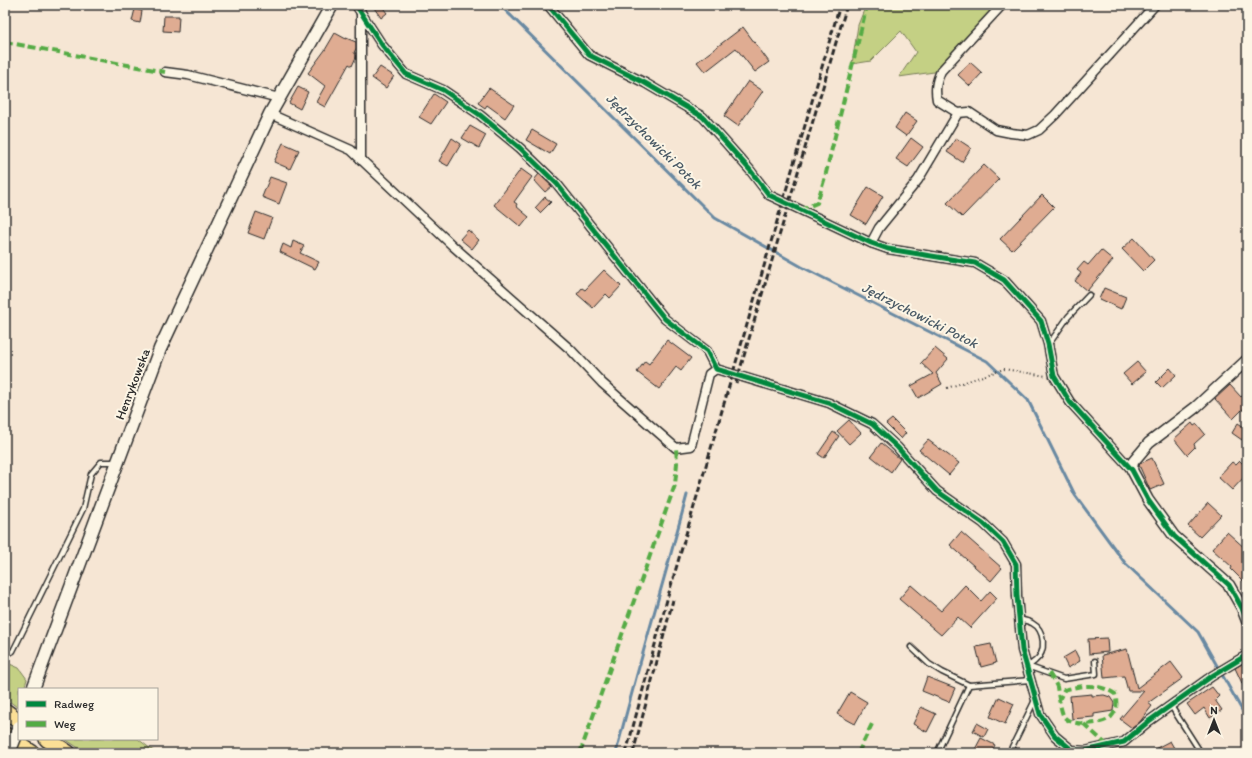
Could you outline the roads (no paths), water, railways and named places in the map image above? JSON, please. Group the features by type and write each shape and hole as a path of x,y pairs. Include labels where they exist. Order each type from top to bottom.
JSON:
{"highway":[{"path":"5,711 18,720"},
{"path":"5,735 32,753"},
{"path":"48,740 68,753"}],"main road":[{"name":"Henrykowska","path":"33,688 160,349 270,114 332,5"},
{"path":"9,753 18,730"}],"street":[{"path":"548,5 589,55 645,84 703,117 770,195 872,243 888,249 975,263 1004,280 1041,320 1048,344 1054,376 1070,402 1132,470 1148,500 1174,536 1229,585 1242,608 1247,621"},
{"path":"1002,5 941,71 937,81 937,100 958,113 969,112 996,130 1028,135 1039,130 1055,115 1155,5"},
{"path":"358,9 361,160"},
{"path":"358,9 382,45 406,74 443,90 480,115 520,148 557,184 665,319 707,351 716,369 829,403 872,424 897,447 937,491 983,523 1003,542 1016,564 1022,650 1040,714 1055,736 1072,750 1085,751 1124,742 1212,676 1247,655"},
{"path":"165,72 188,75 279,98"},
{"path":"872,243 879,228 918,180 958,113"},
{"path":"270,114 351,150 453,246 571,350 602,383 676,448 691,446 709,374 716,369"},
{"path":"1132,470 1133,462 1149,444 1196,407 1247,360"}],"lane":[{"path":"1048,344 1068,317 1089,295"},
{"path":"5,655 13,651 83,509 91,474 101,462 117,462"},
{"path":"1019,619 1032,623 1041,632 1043,642 1042,651 1036,661 1027,666"},
{"path":"911,646 929,664 969,685 1031,680"},
{"path":"1027,666 1064,679 1096,674 1096,661"},
{"path":"937,753 969,685"},
{"path":"1009,753 1036,698"},
{"path":"1171,706 1201,753"}],"waterway":[{"name":"Jędrzychowicki Potok","path":"500,5 715,218 802,267 987,361 1028,400 1075,495 1125,563 1198,632 1247,719"},
{"path":"616,753 687,495"}],"railway":[{"path":"626,753 668,596 840,5"},
{"path":"736,383 847,5"},
{"path":"633,753 673,600"}]}
